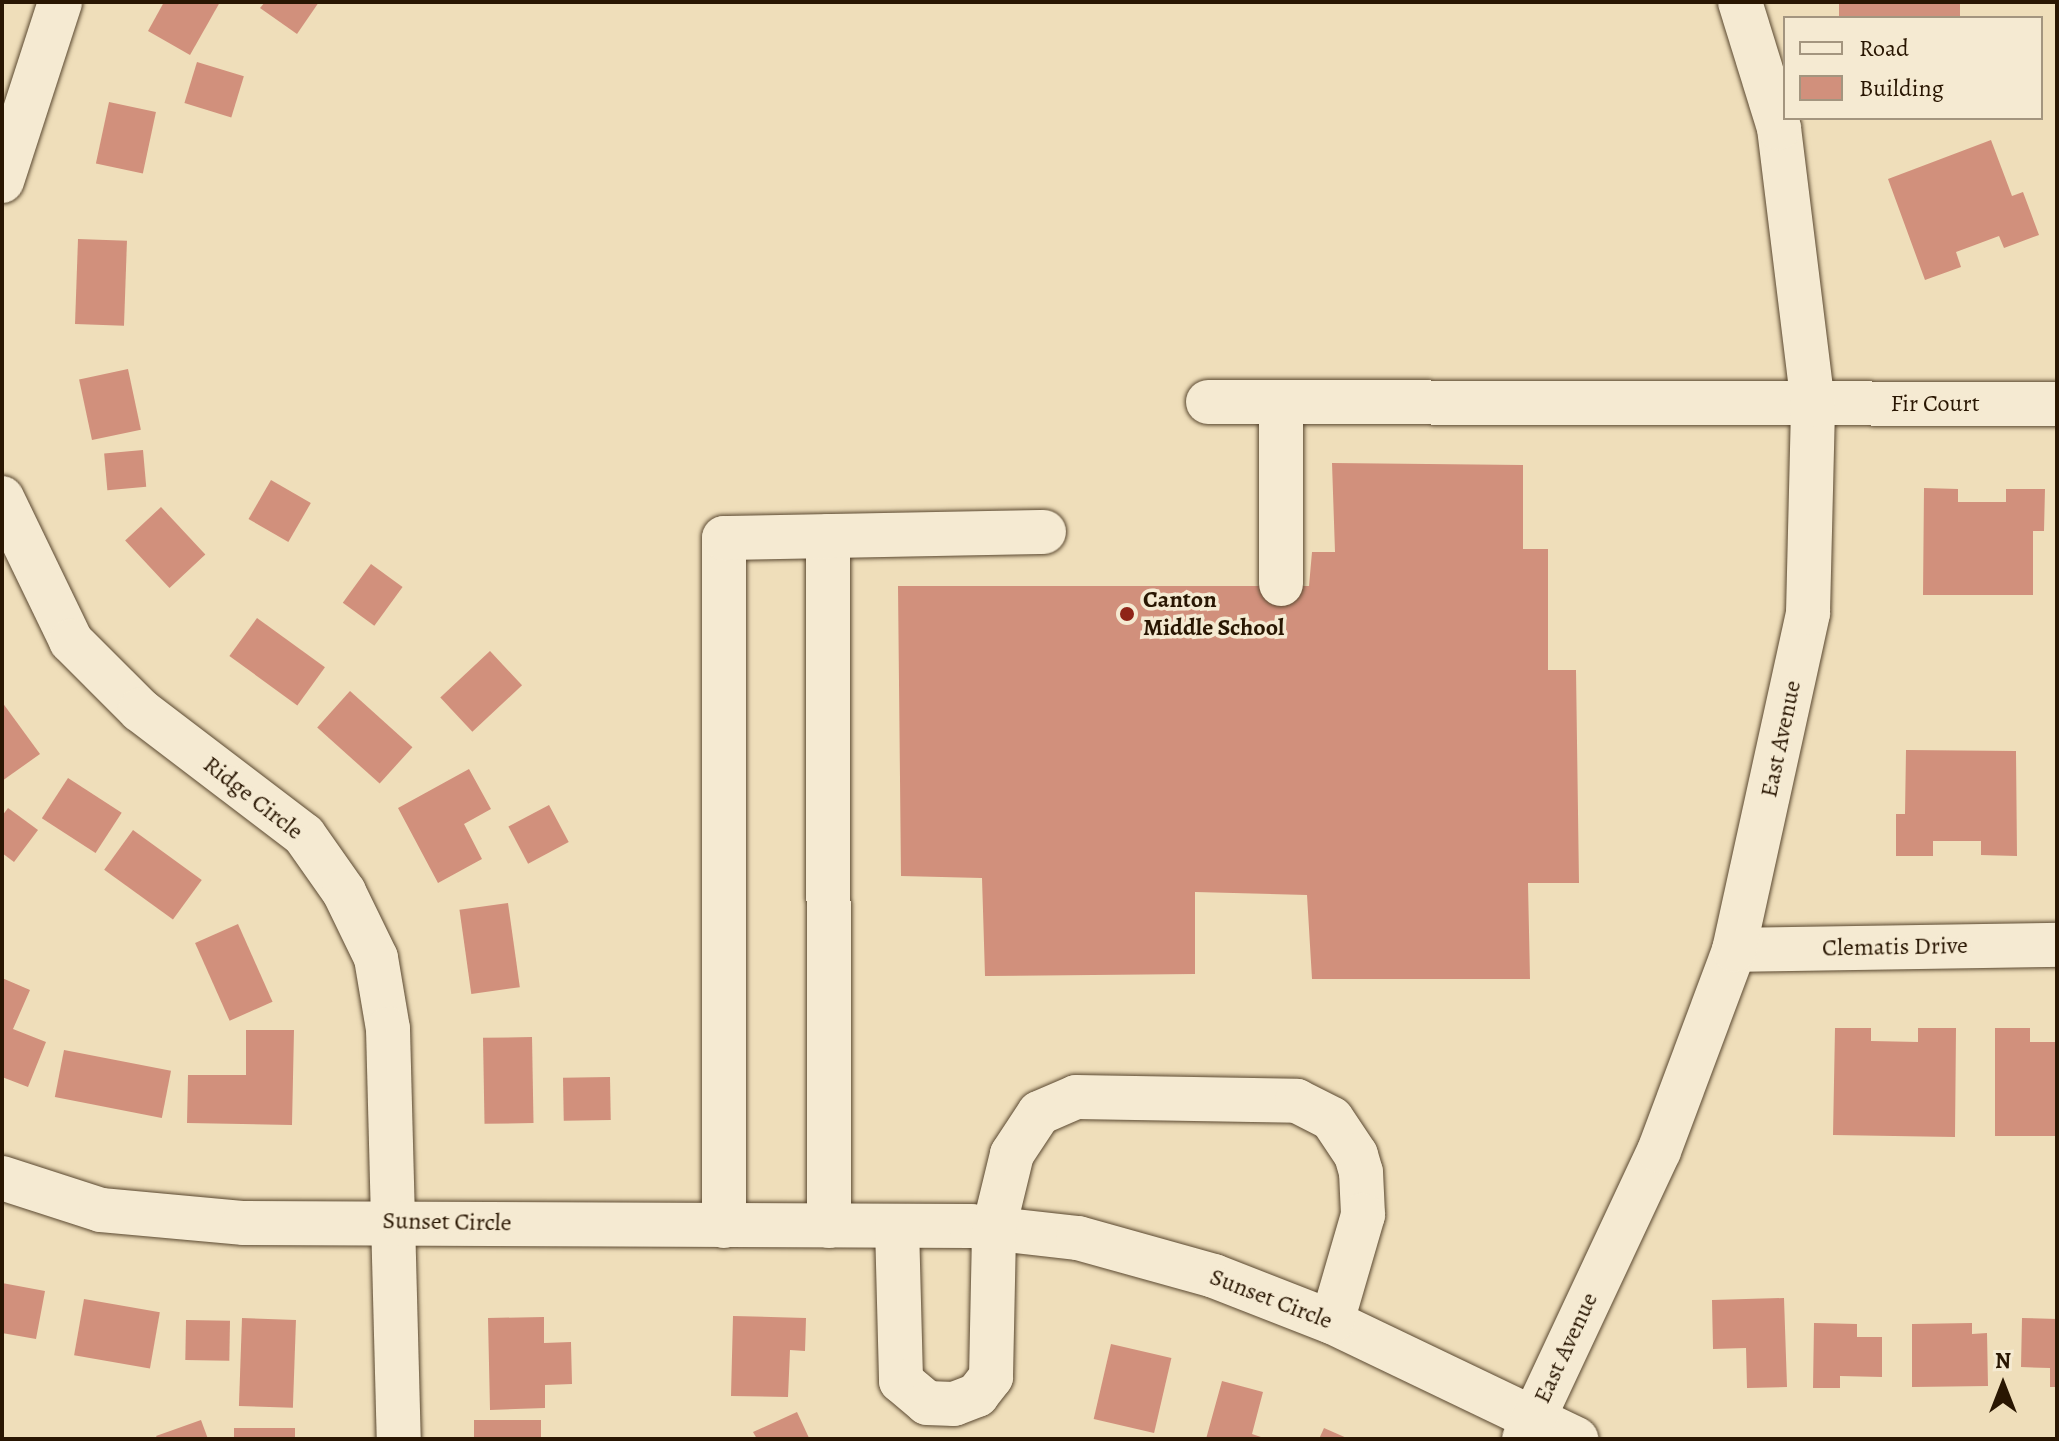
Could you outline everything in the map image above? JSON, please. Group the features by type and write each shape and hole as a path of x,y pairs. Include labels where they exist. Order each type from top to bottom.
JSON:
{"street":[{"path":"2,181 60,2"},
{"name":"East Avenue","path":"1528,1429 1659,1151 1734,950 1808,613 1813,405 1779,128 1740,2"},
{"name":"Fir Court","path":"1208,402 2057,404"},
{"path":"1281,402 1281,584"},
{"name":"Ridge Circle","path":"2,498 71,641 140,710 304,835 344,892 376,958 388,1029 399,1439"},
{"path":"724,1226 724,538 1044,532"},
{"path":"828,536 829,1226"},
{"name":"Clematis Drive","path":"1734,950 2057,945"},
{"path":"897,1226 901,1381 916,1397 943,1406 977,1395 991,1377 994,1228 1018,1139 1050,1104 1076,1097 1297,1101 1332,1119 1356,1155 1361,1172 1363,1215 1332,1322"},
{"name":"Sunset Circle","path":"2,1178 101,1210 244,1223 393,1221 897,1226 994,1228 1078,1238 1160,1259 1332,1322 1528,1429 1576,1439"}],"building":[{"path":"164,2 220,2 190,55 148,31"},
{"path":"265,2 319,2 297,34 260,8"},
{"path":"1839,2 1960,2 1960,16 1839,16"},
{"path":"197,62 244,76 231,117 184,103"},
{"path":"109,102 156,112 143,174 96,164"},
{"path":"1991,140 2012,196 2023,192 2039,235 2004,248 1999,236 1956,252 1961,267 1925,280 1888,179"},
{"path":"78,239 127,241 124,326 75,324"},
{"path":"128,369 141,430 92,440 79,379"},
{"path":"143,450 146,487 107,490 104,453"},
{"path":"1332,463 1523,465 1523,549 1548,549 1548,670 1576,670 1579,883 1528,883 1530,979 1312,979 1307,895 1195,892 1195,974 985,976 982,878 901,876 898,586 1309,586 1312,552 1335,552"},
{"path":"271,480 311,503 288,542 249,519"},
{"path":"1924,488 1958,489 1958,502 2006,502 2006,489 2045,489 2044,531 2033,531 2033,595 1923,595"},
{"path":"161,507 205,555 169,588 125,540"},
{"path":"371,564 403,587 374,626 343,603"},
{"path":"257,618 325,667 297,705 229,656"},
{"path":"490,651 522,685 472,732 440,697"},
{"path":"350,691 412,747 380,784 317,727"},
{"path":"2,702 40,754 2,781"},
{"path":"1906,750 2016,751 2017,856 1981,855 1981,841 1933,841 1933,856 1896,856 1896,814 1905,814"},
{"path":"469,769 491,809 464,824 482,859 438,883 398,808"},
{"path":"68,778 122,813 96,853 42,818"},
{"path":"549,805 569,842 528,864 508,827"},
{"path":"8,808 38,830 14,862 2,853 2,816"},
{"path":"133,830 202,880 173,920 104,870"},
{"path":"508,903 520,987 471,994 459,910"},
{"path":"238,924 273,1002 230,1021 195,943"},
{"path":"2,978 30,990 13,1029 46,1042 28,1087 2,1077"},
{"path":"1835,1028 1871,1028 1871,1041 1918,1042 1918,1028 1956,1028 1955,1137 1833,1135"},
{"path":"1995,1028 2030,1028 2030,1042 2057,1042 2057,1136 1995,1136"},
{"path":"246,1030 294,1030 292,1125 187,1123 188,1075 246,1075"},
{"path":"532,1037 534,1123 485,1124 483,1038"},
{"path":"64,1050 171,1071 162,1118 55,1097"},
{"path":"610,1077 611,1120 564,1121 563,1078"},
{"path":"2,1283 45,1291 36,1339 2,1333"},
{"path":"1784,1298 1787,1387 1747,1388 1746,1348 1713,1349 1712,1300"},
{"path":"84,1299 160,1312 150,1369 74,1355"},
{"path":"733,1316 806,1318 805,1351 790,1350 788,1397 731,1396"},
{"path":"544,1317 544,1343 571,1342 572,1384 545,1385 545,1408 490,1410 488,1318"},
{"path":"242,1318 296,1320 293,1408 239,1406"},
{"path":"2022,1318 2057,1319 2057,1387 2050,1387 2050,1368 2021,1367"},
{"path":"186,1320 230,1321 229,1361 185,1360"},
{"path":"1814,1323 1857,1324 1857,1337 1882,1337 1882,1377 1840,1376 1840,1388 1813,1388"},
{"path":"1972,1323 1972,1334 1987,1333 1988,1386 1912,1387 1912,1324"},
{"path":"1111,1344 1171,1358 1154,1433 1094,1419"},
{"path":"1222,1381 1263,1392 1252,1434 1267,1439 1206,1439"},
{"path":"797,1412 809,1438 757,1439 753,1432"},
{"path":"201,1420 208,1439 158,1439 156,1436"},
{"path":"474,1420 541,1420 541,1439 474,1439"},
{"path":"234,1428 295,1428 295,1439 234,1439"},
{"path":"1324,1428 1349,1439 1319,1439"}],"place":[{"name":"Canton Middle School","path":"1127,614"}]}
